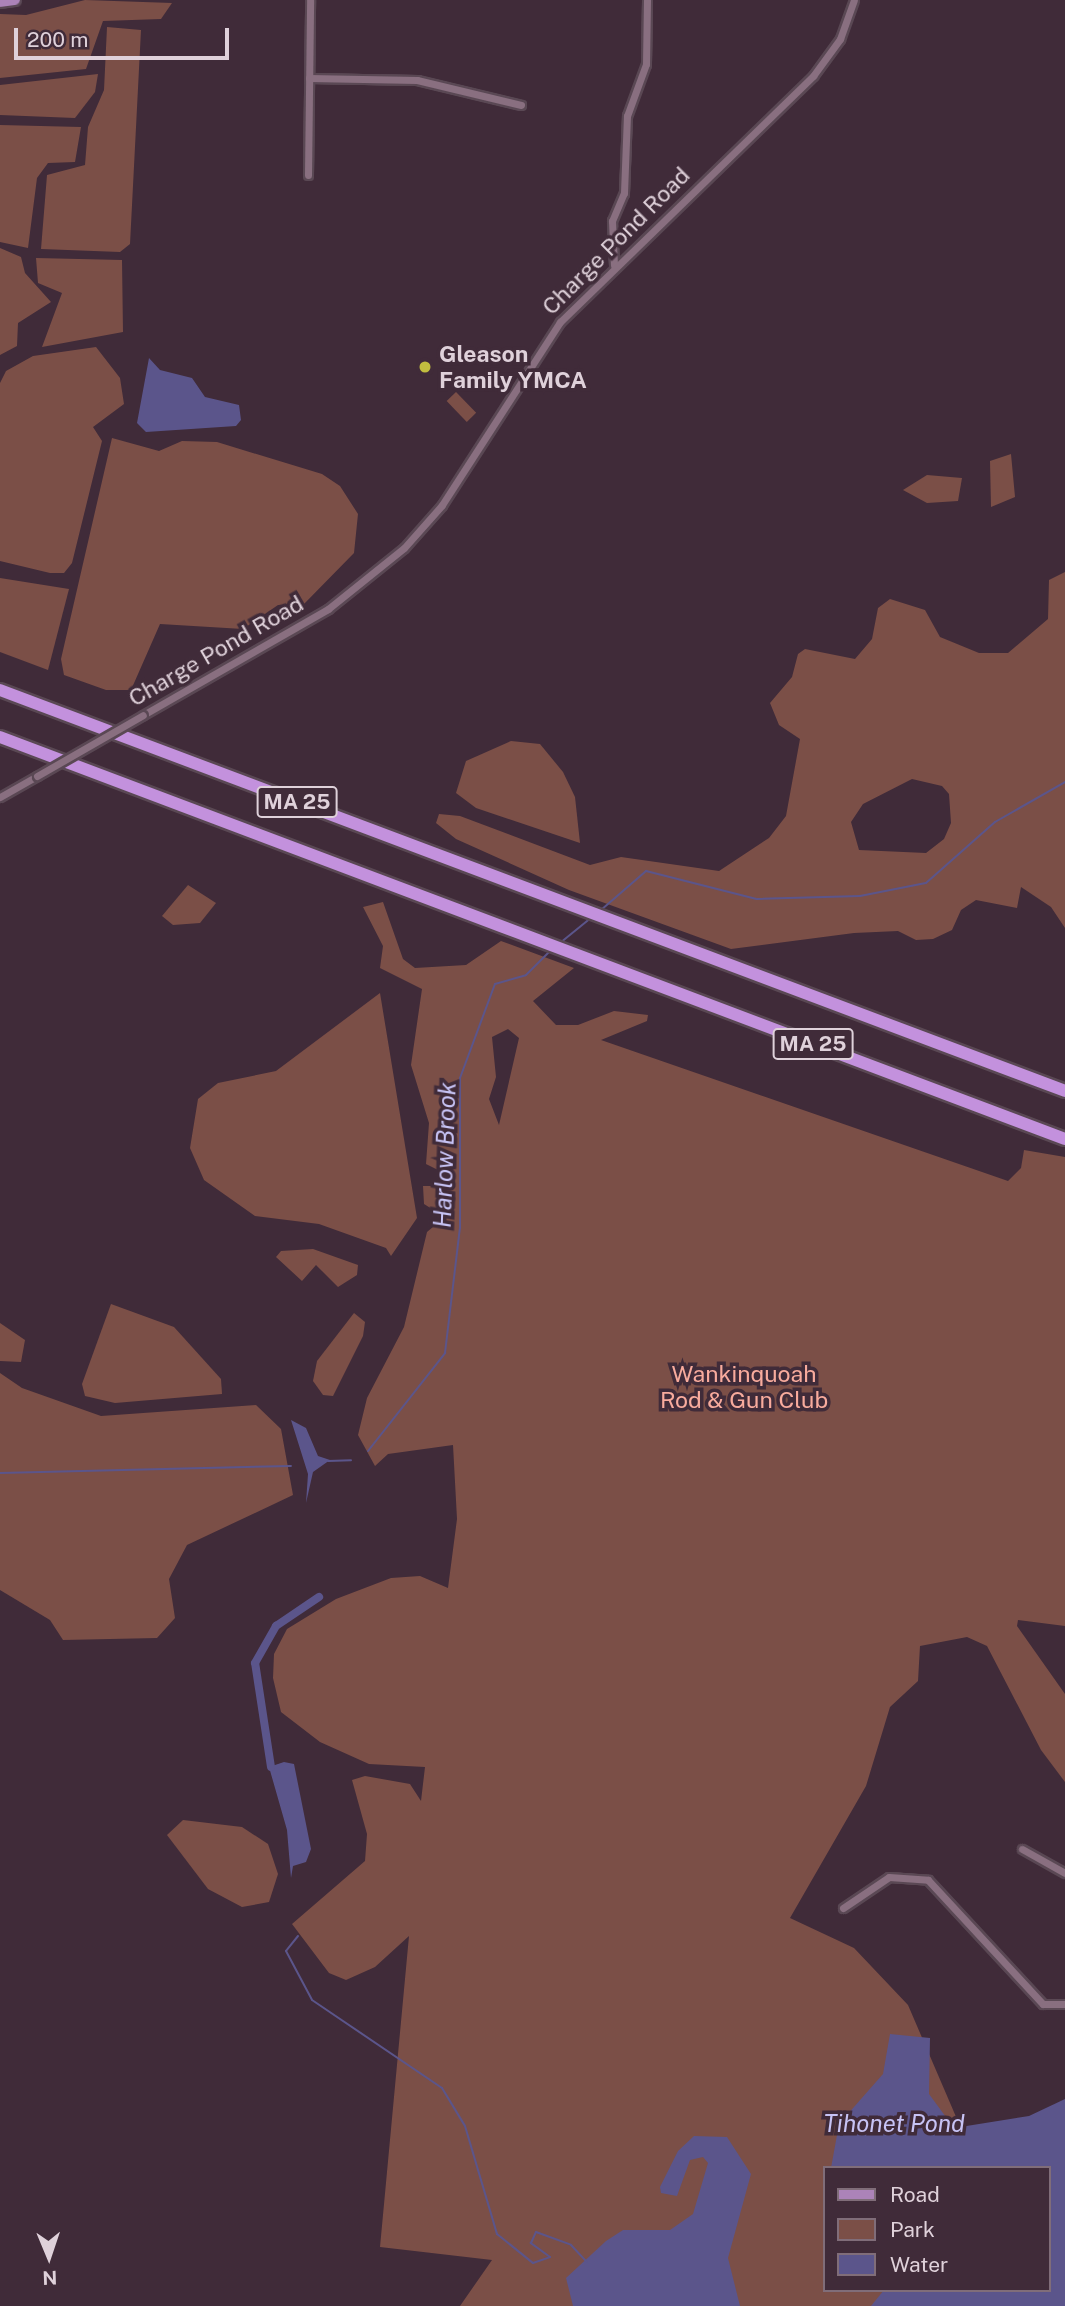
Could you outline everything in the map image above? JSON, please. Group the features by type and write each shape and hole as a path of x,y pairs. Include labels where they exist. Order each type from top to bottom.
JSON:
{"highway":[{"name":"MA 25","path":"0,690 1065,1091"},
{"name":"MA 25","path":"0,737 1065,1139"}],"main road":[{"path":"0,2 15,0"}],"street":[{"path":"307,175 310,0"},
{"path":"614,265 612,221 624,193 627,116 646,64 647,0"},
{"name":"Charge Pond Road","path":"0,797 328,609 397,556 448,496 551,333 614,265 813,76 840,39 854,0"},
{"path":"309,78 425,81 521,105"},
{"path":"1021,1849 1065,1873"},
{"path":"843,1908 888,1877 928,1880 1043,2004 1065,2004"}],"green space":[{"path":"85,0 172,3 161,19 103,21 86,69 0,78 0,14 26,15"},
{"path":"107,27 141,30 130,244 120,252 41,249 47,175 85,165 88,127 104,90"},
{"path":"98,74 95,92 75,118 0,115 0,85"},
{"path":"0,125 81,127 75,162 48,163 37,178 28,248 0,242"},
{"path":"0,248 21,257 25,273 51,302 18,323 17,346 0,355"},
{"path":"36,258 122,260 123,332 42,347 62,293 38,283"},
{"path":"96,347 120,378 124,404 93,427 102,441 72,563 64,573 50,573 0,561 0,383 6,371 33,356"},
{"path":"456,392 476,413 467,422 447,401"},
{"path":"112,438 159,451 182,441 217,442 322,474 340,486 358,514 354,553 304,604 278,605 243,629 160,624 131,690 106,690 64,675 61,659"},
{"path":"1011,454 1015,497 991,507 990,461"},
{"path":"927,475 962,478 958,501 927,503 903,490"},
{"path":"1065,572 1065,928 1051,907 1021,887 1017,908 976,900 961,910 952,930 933,939 916,940 898,931 854,933 731,949 569,890 456,839 436,823 439,814 460,816 590,865 621,857 719,871 769,838 786,816 800,739 779,725 770,703 792,677 798,654 805,649 855,659 872,639 878,608 890,599 925,610 940,637 979,653 1008,653 1048,619 1049,580","holes":["912,779 942,786 949,794 951,823 944,839 926,853 859,850 851,822 863,804"]},
{"path":"0,578 69,589 48,670 0,652"},
{"path":"511,741 540,744 563,772 575,797 580,843 476,808 456,793 466,761"},
{"path":"188,885 216,903 200,923 173,925 162,916"},
{"name":"Wankinquoah Rod & Gun Club","path":"383,902 403,959 415,968 466,965 501,941 574,968 533,1001 556,1025 578,1025 614,1011 648,1015 647,1021 601,1040 1008,1181 1021,1168 1024,1150 1065,1157 1065,1626 1018,1620 1017,1626 1065,1694 1065,1782 1041,1750 987,1646 967,1637 920,1646 918,1681 890,1707 866,1786 790,1918 854,1948 908,2005 966,2140 988,2166 824,2166 824,2292 1051,2292 1065,2306 460,2306 492,2260 380,2247 409,1936 375,1967 346,1980 329,1973 292,1924 365,1861 367,1834 352,1780 365,1776 410,1784 421,1801 425,1767 369,1764 320,1742 281,1712 273,1678 274,1654 287,1629 336,1599 391,1578 420,1576 448,1588 457,1519 453,1445 388,1454 375,1466 358,1435 367,1398 404,1327 427,1232 440,1221 440,1214 424,1204 423,1186 448,1186 446,1174 426,1164 429,1123 411,1065 422,989 380,968 383,946 363,907","holes":["508,1029 519,1038 499,1125 489,1099 496,1077 492,1037"]},
{"path":"380,993 417,1218 391,1256 386,1248 319,1224 255,1216 204,1180 190,1148 198,1099 218,1083 276,1071"},
{"path":"313,1249 358,1265 357,1275 338,1287 316,1265 302,1281 276,1257 281,1251"},
{"path":"111,1304 174,1327 221,1379 222,1394 115,1403 85,1396 82,1384"},
{"path":"354,1313 365,1322 363,1336 333,1396 323,1395 313,1381 317,1361"},
{"path":"0,1323 25,1340 21,1362 0,1361"},
{"path":"0,1373 22,1388 101,1416 256,1405 281,1429 293,1495 187,1545 169,1579 175,1618 157,1638 63,1640 50,1620 0,1590"},
{"path":"183,1820 242,1827 268,1844 278,1874 269,1902 242,1907 208,1889 167,1835"}],"water":[{"path":"149,358 160,370 192,378 205,397 239,405 241,420 236,426 146,432 137,423"},
{"path":"291,1420 306,1428 318,1456 330,1460 313,1472 306,1503 308,1474"},
{"path":"284,1762 294,1764 311,1849 306,1862 293,1866 291,1878 287,1830 269,1767"},
{"name":"Tihonet Pond","path":"890,2034 930,2038 929,2094 954,2128 1029,2116 1065,2099 1065,2306 871,2306 882,2292 1051,2292 1051,2166 831,2166 839,2124 883,2074"},
{"path":"694,2136 727,2137 751,2174 728,2258 740,2306 573,2306 566,2278 606,2241 623,2230 670,2230 693,2214 708,2163 703,2157 690,2160 677,2196 661,2193 660,2187 678,2151"}],"waterway":[{"name":"Harlow Brook","path":"601,910 646,871 757,899 860,896 926,883 995,822 1065,782"},
{"name":"Harlow Brook","path":"560,943 591,918"},
{"name":"Harlow Brook","path":"368,1451 445,1353 460,1228 460,1078 495,984 526,975 550,951"},
{"name":"Harlow Brook","path":"328,1461 351,1460"},
{"name":"Harlow Brook","path":"0,1473 291,1466"},
{"path":"271,1767 255,1663 276,1626 319,1597"},
{"path":"298,1936 286,1951 312,2000 442,2088 465,2126 497,2234 533,2263 550,2257 531,2243 536,2232 571,2245 587,2262"}],"place":[{"name":"Gleason Family YMCA","path":"425,367"}]}
